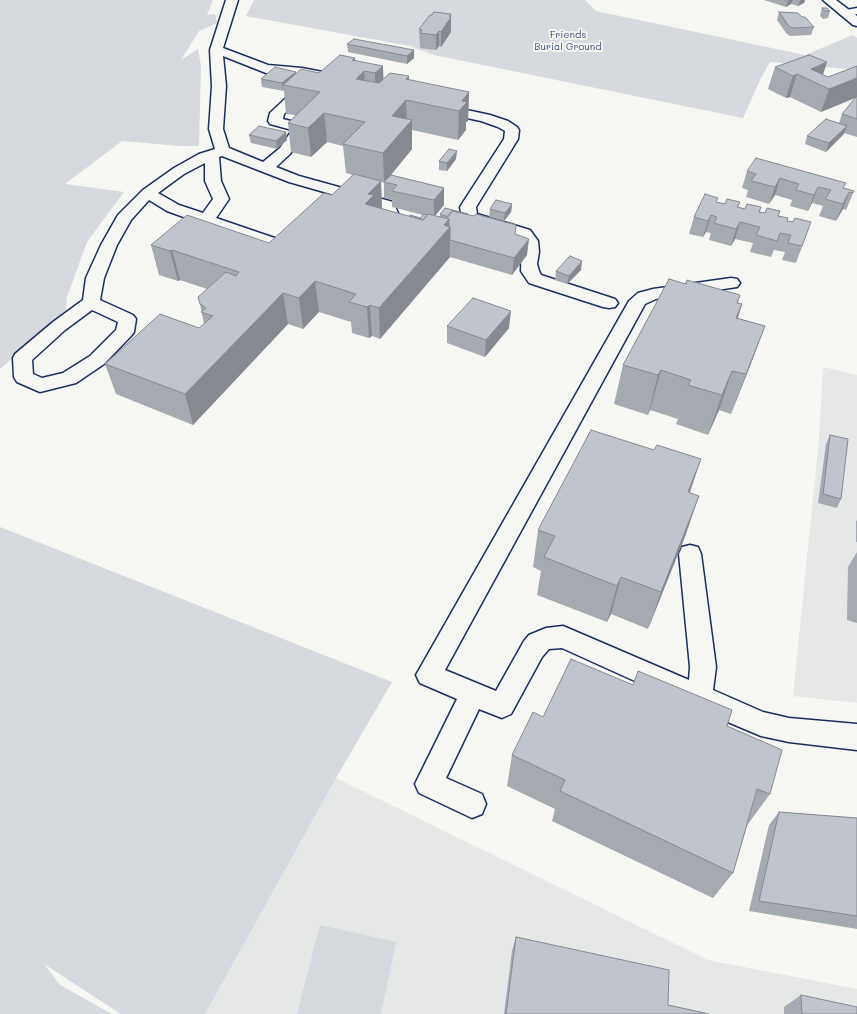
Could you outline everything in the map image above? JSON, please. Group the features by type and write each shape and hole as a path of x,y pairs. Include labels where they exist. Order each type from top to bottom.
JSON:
{"street":[{"path":"207,220 221,199 214,181 218,153 216,129 219,86 216,50 232,0"},
{"path":"828,0 857,22"},
{"path":"845,13 857,11"},
{"path":"216,50 234,55 266,69 318,75 344,80"},
{"path":"265,168 285,151 301,128 275,121 277,113 318,75"},
{"path":"425,104 485,118 503,124 512,130 511,139 468,207 470,217 524,233 530,241 531,252 529,264 530,271 535,278 609,303"},
{"path":"91,302 127,319 125,332 97,360 69,378 40,385 24,377 22,358 58,326 91,302 95,278 109,245 124,218 148,193 179,171 218,153 294,179 387,205 390,213 390,223 415,230"},
{"path":"148,193 173,208 292,250"},
{"path":"732,283 653,294 638,301 429,675 502,706 533,649 538,643 546,639 563,637 761,724 776,728 857,737"},
{"path":"690,554 703,667 699,698"},
{"path":"472,804 429,784 473,694"}],"shaded area":[{"path":"823,367 857,375 857,703 793,696 819,439"},
{"path":"336,778 708,960 857,989 857,1014 205,1014"}],"green space":[{"path":"0,0 213,0 207,15 215,14 217,23 199,31 181,60 198,49 201,66 199,146 180,146 122,141 65,184 124,192 87,242 67,297 66,310 0,369"},
{"name":"Friends Burial Ground","path":"254,0 585,0 596,11 805,55 853,35 857,38 857,70 770,62 743,118 434,55 410,46 246,16"},
{"path":"0,527 392,682 336,778 205,1014 121,1014 44,964 60,985 112,1014 0,1014"},
{"path":"320,925 396,942 381,1014 297,1014"}],"building":[{"path":"822,8 827,8 830,11 825,11"},
{"path":"434,12 451,14 449,17 451,17 441,32 439,31 436,35 420,33 422,30 419,29"},
{"path":"779,12 798,13 802,17 805,17 814,27 792,28 788,25"},
{"path":"354,39 414,50 407,56 347,44"},
{"path":"340,55 355,58 352,60 383,66 375,73 364,71 356,79 379,83 390,73 409,76 406,79 469,92 462,101 467,102 459,111 406,100 392,116 412,120 383,153 343,144 365,122 324,113 308,128 288,123 320,92 283,85 301,69 319,73"},
{"path":"809,55 827,62 811,69 828,77 857,66 857,78 829,89 797,74 793,76 775,67"},
{"path":"275,67 296,72 282,83 261,79"},
{"path":"857,96 857,119 842,114"},
{"path":"826,119 847,126 829,143 807,136"},
{"path":"259,126 286,132 276,141 249,135"},
{"path":"449,149 457,151 447,163 439,161"},
{"path":"756,158 846,183 843,188 854,191 853,193 849,192 843,204 825,199 831,190 818,187 814,195 796,190 799,184 780,178 775,187 751,181 756,174 747,171"},
{"path":"354,174 381,181 368,194 374,195 365,204 423,220 428,214 449,219 444,225 450,227 379,308 370,305 367,307 349,302 356,294 315,281 299,298 283,293 185,394 105,364 160,314 199,328 213,316 201,312 206,308 200,304 198,297 226,272 236,276 239,272 172,250 170,251 151,245 187,215 269,243 324,193 332,195"},
{"path":"391,175 444,188 434,200 392,191 397,185 384,182"},
{"path":"705,194 718,198 716,202 725,204 727,199 740,202 737,207 745,209 747,204 761,207 759,212 765,213 767,208 780,211 778,216 788,218 787,221 793,222 795,218 811,222 802,246 788,243 791,235 780,233 777,241 756,235 760,227 740,222 736,229 714,223 717,217 711,215 708,221 694,217"},
{"path":"496,200 512,204 505,213 490,209"},
{"path":"445,208 468,214 452,211 448,217 440,214"},
{"path":"452,211 474,216 476,214 516,225 515,234 529,239 514,258 450,240 449,219 446,218"},
{"path":"423,214 427,215 423,220 409,216 421,218"},
{"path":"570,256 582,261 569,276 556,271"},
{"path":"669,279 686,284 687,280 740,295 737,303 742,304 736,318 765,326 746,374 732,371 722,395 688,385 691,380 661,370 658,375 623,365"},
{"path":"473,298 511,311 486,340 447,326"},
{"path":"591,430 654,450 657,445 701,459 688,492 699,496 661,592 621,577 617,586 544,557 555,536 538,530"},
{"path":"830,435 848,439 841,499 823,494"},
{"path":"571,659 633,685 638,671 732,710 727,726 782,750 770,794 757,789 733,873 560,791 565,780 512,755 533,712 543,717"},
{"path":"779,812 857,818 857,916 759,901"},
{"path":"516,937 669,970 668,1005 709,1014 506,1014"},
{"path":"801,995 857,1007 857,1014 802,1014"}]}
